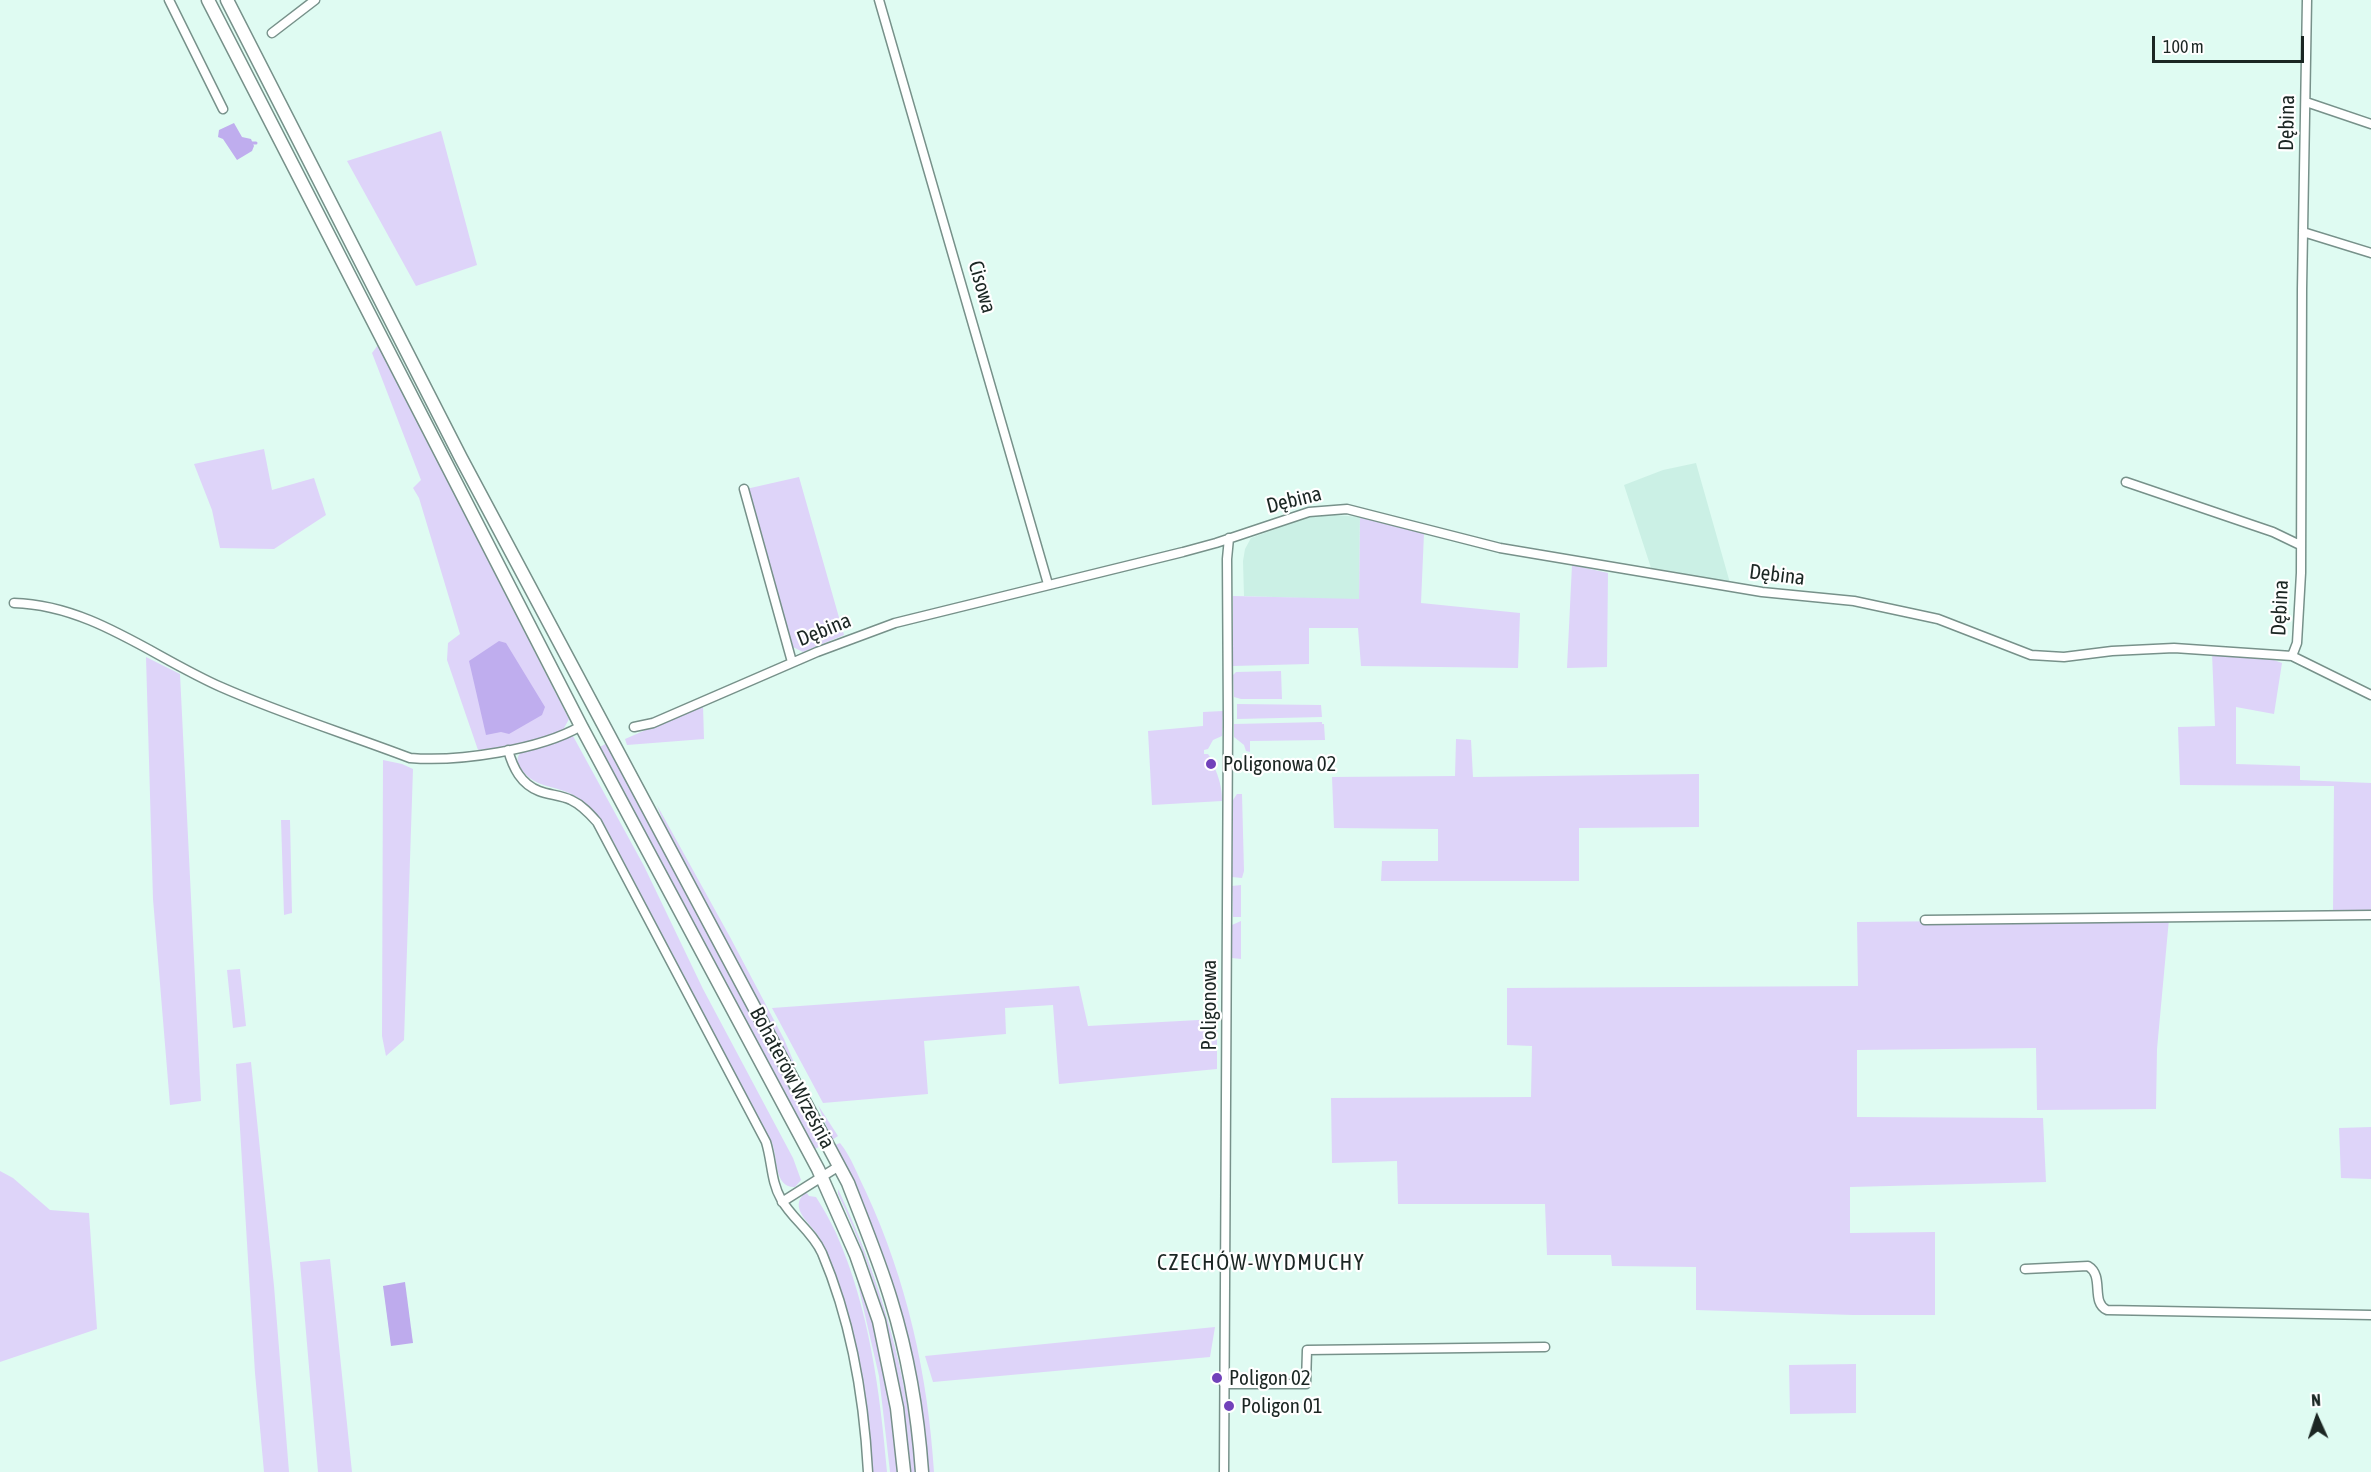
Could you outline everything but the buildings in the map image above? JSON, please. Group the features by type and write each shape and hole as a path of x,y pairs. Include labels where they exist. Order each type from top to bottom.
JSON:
{"main road":[{"name":"Bohaterów Września","path":"208,0 581,726 772,1080 821,1176 856,1255 879,1321 897,1408 904,1472"},
{"name":"Bohaterów Września","path":"227,0 461,459 839,1166 875,1253 891,1300 908,1371 922,1472"}],"street":[{"path":"168,0 223,109"},
{"path":"272,33 315,0"},
{"name":"Cisowa","path":"879,0 1048,584"},
{"name":"Dębina","path":"634,727 653,723 792,662 895,623 1216,543 1309,512 1347,509 1500,548 1762,592 1854,601 1938,619 2031,655 2064,657 2112,651 2174,648 2292,656 2297,643 2299,618 2307,0"},
{"path":"2306,102 2371,124"},
{"path":"2303,232 2371,253"},
{"path":"2126,482 2273,532 2300,545"},
{"path":"744,489 792,662"},
{"name":"Poligonowa","path":"1224,1472 1227,556 1229,538"},
{"path":"1216,543 1227,556"},
{"path":"14,603 41,605 85,616 220,687 410,758 431,760 508,750 551,741 581,726"},
{"path":"2292,656 2371,695"},
{"path":"508,750 522,780 538,791 572,800 597,822 766,1142 774,1186 782,1202 819,1247 837,1296 856,1370 862,1404 868,1472"},
{"path":"1925,920 2371,915"},
{"path":"782,1202 839,1166"},
{"path":"2025,1269 2088,1266 2093,1269 2097,1277 2098,1302 2107,1310 2371,1315"},
{"path":"1224,1384 1306,1384 1307,1350 1545,1347"}],"shaded area":[{"path":"234,123 242,137 251,139 254,146 252,151 237,160 223,139 218,137 219,130"},
{"path":"441,131 477,265 416,286 347,161"},
{"path":"378,345 569,719 563,730 523,744 478,750 447,660 448,643 460,634 419,498 413,488 421,480 372,353"},
{"path":"264,449 272,490 314,478 326,515 274,549 220,548 212,510 194,464"},
{"path":"1696,463 1730,583 1653,574 1624,485 1663,470"},
{"path":"799,477 844,635 803,652 793,647 780,610 746,489"},
{"path":"1311,516 1360,517 1359,600 1244,596 1243,561 1245,549 1251,538"},
{"path":"1360,517 1424,533 1421,603 1520,613 1518,668 1361,666 1358,628 1309,628 1309,664 1233,666 1233,596 1359,599"},
{"path":"1572,565 1608,573 1607,667 1567,668"},
{"path":"499,641 506,643 545,707 542,715 509,734 501,732 486,735 469,661"},
{"path":"2212,653 2268,658 2282,663 2274,714 2236,707 2236,764 2300,766 2300,780 2371,783 2371,910 2368,913 2333,913 2334,786 2180,785 2178,727 2215,726"},
{"path":"146,657 180,674 201,1101 170,1105 153,899"},
{"path":"1281,671 1282,699 1234,697 1233,675 1236,672"},
{"path":"1237,704 1321,705 1322,717 1237,719"},
{"path":"703,705 704,739 627,745 625,739"},
{"path":"1223,711 1222,736 1213,740 1208,749 1204,750 1204,754 1210,757 1206,760 1210,768 1214,766 1221,787 1222,801 1152,805 1148,731 1203,726 1203,712"},
{"path":"1322,722 1325,740 1250,741 1250,752 1246,751 1244,745 1234,737 1234,724"},
{"path":"573,736 644,866 703,989 793,1158 801,1180 795,1187 783,1183 780,1178 772,1143 604,824 578,798 531,779 519,765 518,759 522,751 542,747"},
{"path":"1456,739 1471,740 1473,777 1699,774 1699,827 1579,828 1579,881 1381,881 1382,861 1438,861 1438,829 1334,828 1332,777 1455,776"},
{"path":"607,743 822,1145 815,1149 600,747"},
{"path":"383,760 413,769 404,1040 386,1056 382,1036"},
{"path":"1237,794 1242,794 1244,871 1242,878 1232,877 1233,800"},
{"path":"657,805 730,937 784,1039 795,1065 787,1056 665,827"},
{"path":"281,820 290,820 292,913 284,915"},
{"path":"1241,885 1241,917 1233,917 1232,886"},
{"path":"2169,919 2157,1049 2156,1109 2037,1110 2036,1048 1857,1050 1857,1117 2043,1118 2046,1182 1850,1187 1850,1233 1935,1232 1935,1315 1696,1310 1696,1267 1612,1266 1611,1255 1547,1255 1545,1204 1398,1204 1397,1161 1332,1163 1331,1098 1531,1097 1532,1046 1507,1045 1507,988 1858,986 1857,922"},
{"path":"1241,921 1241,959 1232,958 1232,925"},
{"path":"240,969 246,1026 233,1028 227,970"},
{"path":"1079,986 1088,1026 1217,1019 1217,1069 1059,1084 1053,1005 1005,1008 1006,1034 924,1041 928,1094 823,1103 772,1008"},
{"path":"251,1062 274,1286 289,1472 264,1472 255,1373 236,1064"},
{"path":"818,1105 838,1136 832,1140"},
{"path":"2371,1127 2371,1179 2341,1178 2339,1128"},
{"path":"840,1143 854,1166 880,1226 904,1294 921,1364 934,1472 927,1472 918,1385 899,1304 872,1225 835,1145"},
{"path":"0,1171 13,1178 50,1210 89,1213 97,1329 0,1362"},
{"path":"838,1189 867,1257 890,1327 906,1399 916,1472 909,1472 900,1398 878,1296"},
{"path":"806,1192 809,1196 816,1197 831,1223 857,1290 876,1380 887,1472 873,1472 868,1421 855,1345 825,1249 799,1209 801,1198"},
{"path":"330,1259 352,1472 318,1472 300,1262"},
{"path":"856,1276 866,1297 884,1366 897,1472 890,1472 879,1376"},
{"path":"405,1282 413,1343 391,1346 383,1286"},
{"path":"1215,1327 1210,1357 933,1382 925,1356"},
{"path":"1856,1364 1856,1413 1790,1414 1789,1365"}],"place":[{"name":"Poligonowa 02","path":"1211,764"},
{"name":"Poligon 02","path":"1217,1378"},
{"name":"Poligon 01","path":"1229,1406"}],"district":[{"name":"CZECHÓW-WYDMUCHY","path":"1261,1263"}]}
